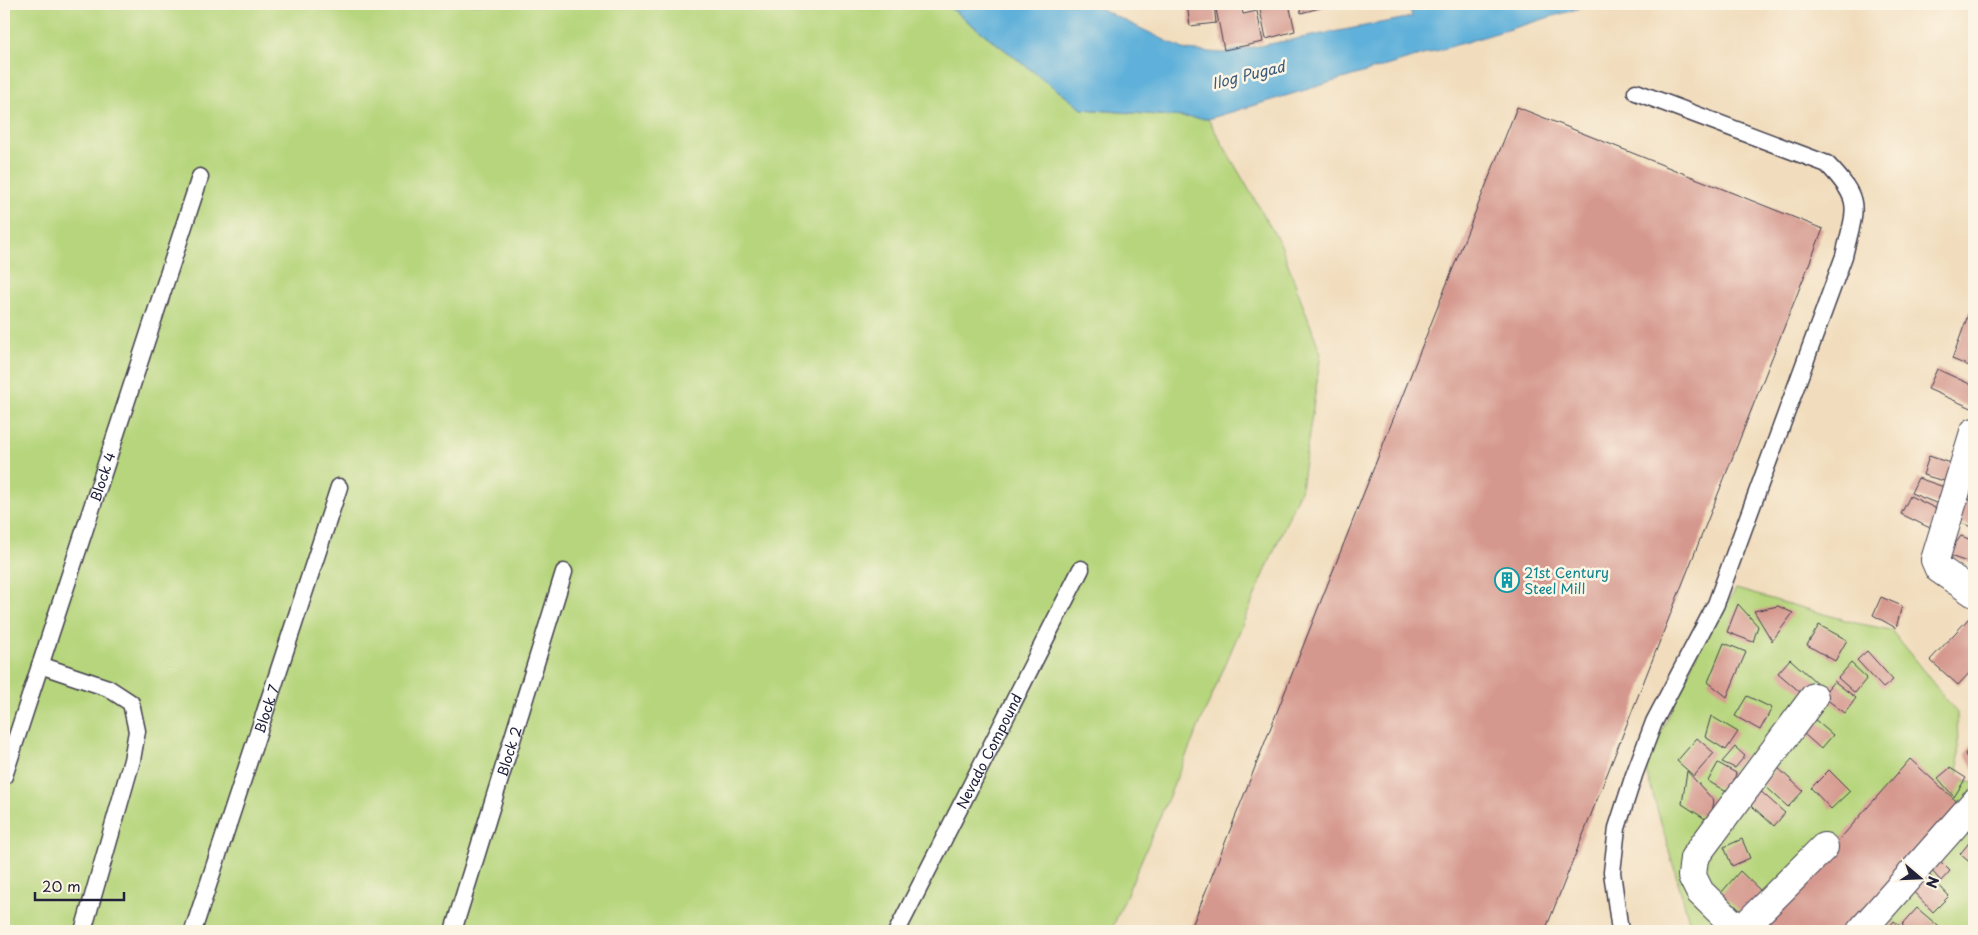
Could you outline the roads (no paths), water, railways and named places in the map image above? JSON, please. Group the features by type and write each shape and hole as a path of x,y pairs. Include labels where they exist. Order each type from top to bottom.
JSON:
{"street":[{"path":"1974,432 1935,560 1939,569 1974,593"},
{"path":"1814,697 1694,858 1692,876 1700,892 1740,931 1824,847"},
{"path":"1861,931 1974,803"}],"lane":[{"path":"1620,931 1612,872 1617,828 1634,775 1654,722 1716,604 1844,256 1856,207 1848,185 1827,164 1636,92"},
{"name":"Block 4","path":"4,776 200,177"},
{"name":"Block 7","path":"193,931 339,487"},
{"name":"Nevado Compound","path":"897,931 1081,569"},
{"name":"Block 2","path":"453,931 564,572"},
{"path":"40,665 108,688 131,703 137,731 132,760 83,931"}],"water":[{"name":"Ilog Pugad","path":"945,4 1091,4 1185,50 1222,53 1412,17 1409,4 1594,4 1208,119 1082,109"}],"place":[{"name":"21st Century Steel Mill","path":"1507,580"}]}
